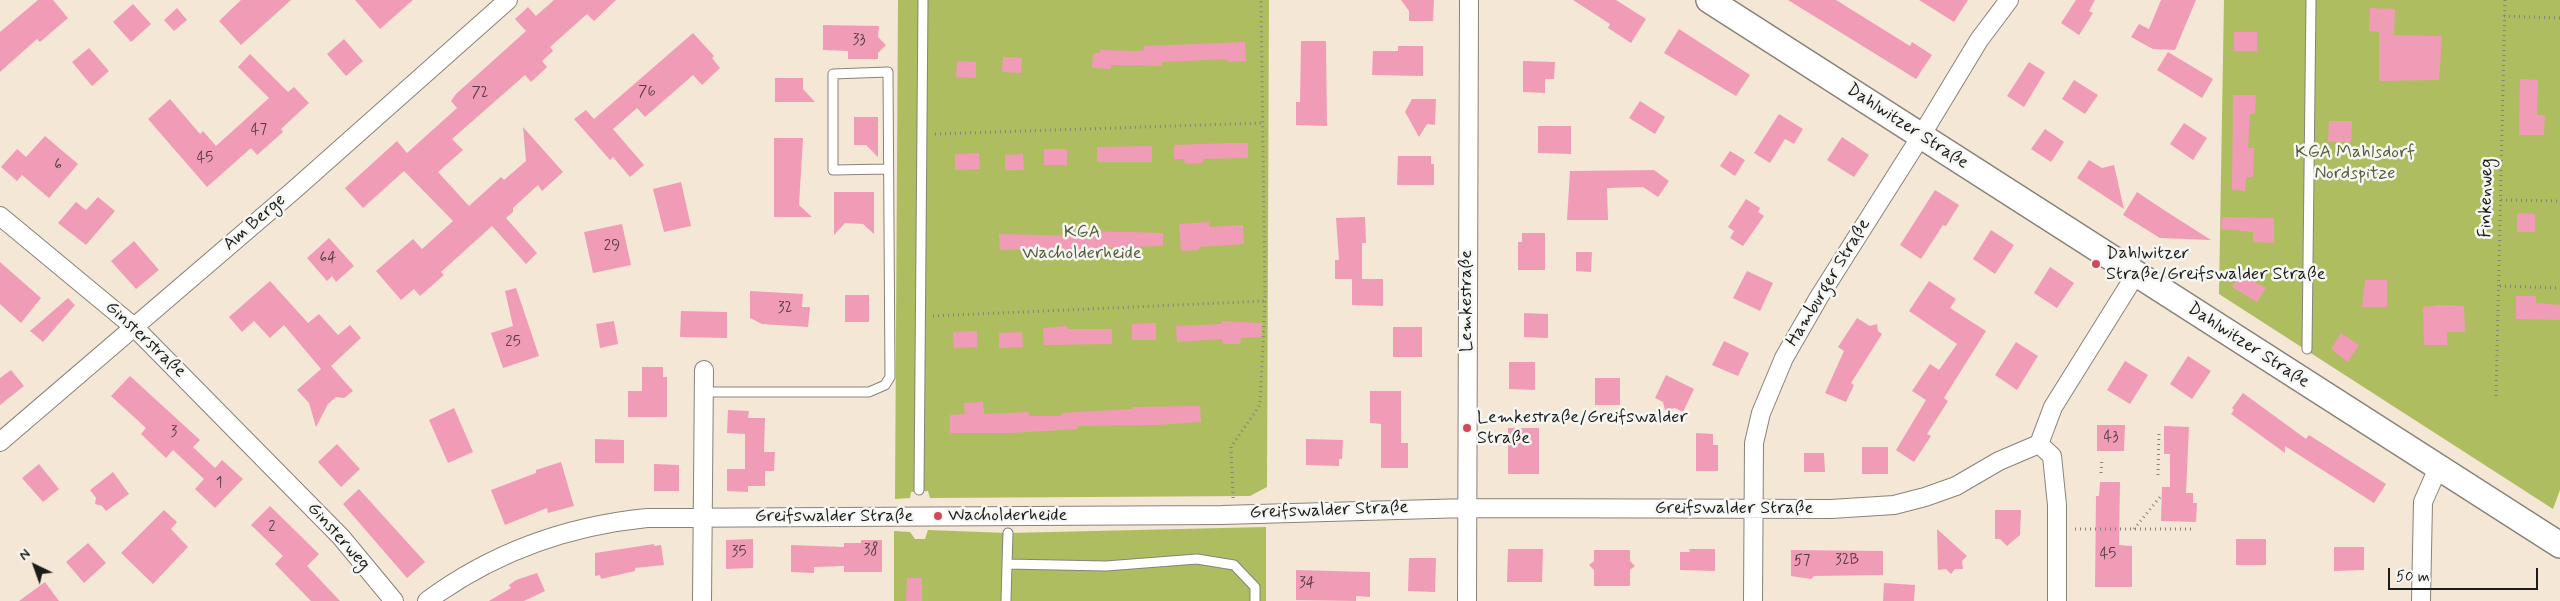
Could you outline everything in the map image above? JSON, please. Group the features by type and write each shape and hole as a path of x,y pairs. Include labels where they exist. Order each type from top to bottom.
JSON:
{"main road":[{"name":"Dahlwitzer Straße","path":"1709,0 2560,545"}],"street":[{"name":"Am Berge","path":"0,442 312,174 508,0"},
{"name":"Lemkestraße","path":"1468,0 1468,601"},
{"name":"Hamburger Straße","path":"1753,601 1754,443 1761,413 1784,358 1819,297 1979,40 2009,0"},
{"name":"Ginsterstraße","path":"0,216 134,327 280,474"},
{"path":"2057,601 2057,529 2052,456 2040,444 2053,407 2136,274"},
{"path":"702,601 704,370"},
{"name":"Greifswalder Straße","path":"428,601 452,583 502,555 548,539 616,521 703,516 1212,515 1468,508 1831,509 1894,505 1956,486 1999,461 2040,444"},
{"path":"2422,601 2423,502 2438,468"},
{"name":"Ginsterweg","path":"280,474 341,537 394,601"}],"lane":[{"path":"919,490 923,0"},
{"path":"2307,349 2311,0"},
{"path":"704,392 869,392 885,385 890,377 888,72 833,74 833,170 888,169"},
{"path":"1006,601 1008,533"},
{"path":"1007,564 1106,566 1197,559 1234,565 1255,587 1255,601"}],"path":[{"path":"1233,496 1231,447 1260,405 1265,301 1261,0"},
{"name":"Finkenweg","path":"2496,396 2505,0"},
{"path":"2504,16 2560,18"},
{"path":"922,135 1263,123"},
{"path":"2501,200 2560,202"},
{"path":"2500,286 2560,288"},
{"path":"920,316 1265,301"},
{"path":"2158,475 2159,430"},
{"path":"2101,473 2102,458"},
{"path":"2134,530 2160,497"},
{"path":"2057,529 2195,530"}],"green space":[{"name":"KGA Wacholderheide","path":"898,0 1269,0 1267,487 1250,496 930,498 928,491 911,492 910,498 895,499"},
{"name":"KGA Mahlsdorf Nordspitze","path":"2224,0 2560,0 2560,490 2553,509 2219,294"},
{"path":"1266,527 1266,601 894,601 894,531 910,532 915,539 925,539 928,530 1008,533"}],"building":[{"path":"38,0 53,0 68,18 40,42 37,39 0,72 0,32"},
{"path":"241,0 291,0 241,45 219,21"},
{"path":"355,0 413,0 380,29"},
{"path":"554,0 616,0 594,21 587,14 550,47 553,51 542,61 547,67 531,82 525,75 452,139 463,150 438,172 469,206 501,177 504,180 526,161 523,127 563,172 542,191 538,185 513,208 513,212 506,218 537,253 526,264 492,226 441,272 444,275 420,296 414,289 401,300 376,271 413,239 422,249 453,221 404,171 363,208 345,188 397,141 407,153 457,108 451,101 456,94 526,31 515,19 528,7 536,16"},
{"path":"1401,0 1434,0 1433,21 1409,21 1409,11"},
{"path":"1573,0 1616,0 1646,19 1631,43 1608,28 1610,24"},
{"path":"1788,0 1836,0 1910,46 1912,42 1932,55 1916,79"},
{"path":"1919,0 1968,0 1954,22"},
{"path":"2076,0 2095,0 2089,11 2093,13 2079,35 2061,23"},
{"path":"2161,0 2196,0 2175,50 2153,49 2131,37 2139,24 2149,29"},
{"path":"133,4 151,24 131,42 113,22"},
{"path":"177,8 187,20 174,31 164,20"},
{"path":"2370,8 2395,9 2394,35 2442,36 2439,80 2379,81 2379,32 2369,31"},
{"path":"823,25 879,26 878,37 886,45 878,53 878,59 848,59 848,51 823,50"},
{"path":"1679,29 1750,75 1736,96 1664,53"},
{"path":"2234,32 2257,32 2257,51 2234,51"},
{"path":"693,33 714,56 712,58 720,68 702,85 693,75 645,117 637,108 613,129 644,165 630,177 613,157 610,160 574,119 586,110 594,119"},
{"path":"344,39 363,61 346,76 327,54"},
{"path":"1301,41 1326,41 1327,126 1296,125 1296,102 1300,102"},
{"path":"1245,42 1246,61 1228,62 1227,59 1162,62 1162,66 1111,65 1111,69 1092,68 1093,53 1100,53 1100,50 1136,51 1144,50 1144,46"},
{"path":"1398,46 1423,46 1423,76 1372,75 1373,51 1398,51"},
{"path":"89,48 109,71 92,86 72,62"},
{"path":"2168,52 2213,79 2202,98 2157,70"},
{"path":"250,54 288,92 294,87 309,103 281,129 283,132 257,155 251,148 207,187 148,119 170,99 200,134 203,131 216,146 269,98 238,67"},
{"path":"1003,57 1022,58 1021,73 1002,72"},
{"path":"957,61 976,62 976,78 956,77"},
{"path":"1523,61 1555,62 1554,79 1545,79 1545,93 1523,92"},
{"path":"2029,62 2045,72 2024,107 2007,96"},
{"path":"775,78 803,78 803,89 815,102 775,102"},
{"path":"2520,79 2538,80 2537,115 2545,115 2544,135 2519,135"},
{"path":"2074,80 2098,95 2085,114 2062,99"},
{"path":"2233,95 2256,95 2255,114 2250,114 2248,148 2254,148 2253,177 2246,177 2245,191 2232,190"},
{"path":"1412,99 1436,99 1435,125 1427,124 1419,137 1405,112"},
{"path":"1640,101 1665,117 1655,134 1629,118"},
{"path":"1779,114 1803,129 1794,144 1785,139 1770,163 1754,153"},
{"path":"854,117 878,117 878,157 866,145 854,145"},
{"path":"2329,121 2352,121 2351,142 2328,142"},
{"path":"2184,123 2207,138 2193,160 2170,144"},
{"path":"1538,126 1571,126 1571,154 1538,153"},
{"path":"2045,129 2064,142 2051,162 2031,149"},
{"path":"45,136 78,164 49,198 22,175 17,181 1,167 17,149 26,157"},
{"path":"1842,137 1869,155 1854,177 1827,160"},
{"path":"774,138 803,138 799,205 812,217 774,217"},
{"path":"1248,143 1248,158 1203,159 1203,163 1185,164 1184,159 1174,159 1174,145"},
{"path":"1152,146 1152,162 1097,162 1097,147"},
{"path":"1044,149 1067,149 1067,165 1044,165"},
{"path":"1730,151 1745,160 1735,176 1720,166"},
{"path":"979,153 980,169 955,170 955,154"},
{"path":"1023,154 1024,170 1005,170 1005,155"},
{"path":"1398,156 1431,156 1431,164 1434,164 1434,185 1397,185"},
{"path":"2089,160 2102,168 2114,165 2124,209 2077,178"},
{"path":"1654,170 1669,181 1658,197 1643,187 1607,188 1608,220 1567,220 1570,171"},
{"path":"681,182 691,226 664,232 653,189"},
{"path":"1935,190 1959,205 1946,226 1943,225 1921,259 1900,245"},
{"path":"834,192 874,192 874,234 863,224 845,223 834,235"},
{"path":"2137,192 2211,240 2160,238 2123,215"},
{"path":"98,197 115,211 86,245 58,223 76,202 86,210"},
{"path":"1746,199 1760,208 1758,212 1764,216 1743,246 1730,238 1734,231 1728,227"},
{"path":"2517,213 2535,214 2535,232 2517,232"},
{"path":"1365,217 1366,243 1362,243 1362,279 1383,279 1383,306 1352,305 1352,279 1335,279 1335,260 1339,260 1336,218"},
{"path":"2222,217 2274,218 2274,243 2253,242 2253,232 2221,229"},
{"path":"1209,222 1209,227 1243,225 1244,244 1199,247 1199,250 1181,251 1179,224"},
{"path":"622,224 631,265 593,273 584,232"},
{"path":"1991,230 2014,245 1995,274 1973,259"},
{"path":"1085,231 1163,233 1163,246 1097,248 1097,253 1040,252 1040,249 1000,250 999,234 1085,236"},
{"path":"1522,233 1545,233 1545,270 1518,270 1518,242 1522,242"},
{"path":"329,238 354,266 336,282 332,276 327,281 307,258"},
{"path":"134,241 159,270 136,289 111,261"},
{"path":"1576,252 1592,252 1591,272 1576,271"},
{"path":"0,262 41,298 21,323 0,304"},
{"path":"2050,267 2074,283 2057,308 2034,293"},
{"path":"1747,271 1773,283 1760,311 1733,298"},
{"path":"2240,274 2266,288 2257,302 2232,287"},
{"path":"2365,280 2387,280 2387,307 2362,307"},
{"path":"270,281 308,323 319,314 338,335 350,325 361,338 331,366 353,391 344,398 336,397 328,404 316,427 309,403 297,390 321,369 284,325 270,338 254,321 242,332 229,317"},
{"path":"1929,281 1956,299 1950,308 1986,331 1944,398 1948,401 1927,434 1931,436 1914,462 1896,450 1926,400 1912,391 1930,364 1939,370 1957,344 1909,311"},
{"path":"516,288 539,356 503,368 491,333 513,326 505,291"},
{"path":"750,291 803,294 802,307 810,307 808,327 762,324 750,318"},
{"path":"845,295 869,295 869,322 845,322"},
{"path":"2516,296 2536,296 2536,303 2560,305 2560,320 2516,319"},
{"path":"68,298 75,305 43,342 30,331"},
{"path":"2440,305 2464,306 2465,332 2447,332 2447,345 2424,345 2423,307"},
{"path":"681,311 727,312 727,338 680,337"},
{"path":"1524,313 1548,314 1548,338 1524,337"},
{"path":"1857,318 1870,326 1877,324 1878,331 1882,334 1851,383 1854,385 1846,402 1825,393 1844,351 1838,347"},
{"path":"614,321 618,344 600,348 596,324"},
{"path":"1222,321 1262,323 1262,337 1241,338 1240,344 1223,344 1222,339 1177,342 1176,326 1222,324"},
{"path":"1156,323 1156,340 1132,340 1132,324"},
{"path":"1067,326 1067,329 1112,329 1112,344 1044,345 1043,328"},
{"path":"1393,327 1422,327 1422,357 1393,357"},
{"path":"977,331 977,347 954,348 953,332"},
{"path":"1022,332 1023,347 999,348 999,333"},
{"path":"2341,333 2359,345 2348,362 2331,349"},
{"path":"1724,341 1749,353 1738,376 1712,365"},
{"path":"2016,342 2038,356 2017,390 1995,375"},
{"path":"2188,356 2211,371 2192,399 2170,384"},
{"path":"2125,361 2148,375 2130,404 2107,390"},
{"path":"1509,362 1535,362 1535,390 1509,389"},
{"path":"642,367 663,367 663,377 667,377 667,417 628,417 628,391 642,391"},
{"path":"11,370 24,386 0,405 0,378"},
{"path":"1666,375 1694,389 1683,412 1675,408 1665,410 1663,402 1655,398"},
{"path":"130,376 200,440 193,447 215,468 222,460 243,479 215,508 195,489 204,479 173,450 166,458 141,434 146,428 111,396"},
{"path":"1595,378 1620,378 1620,405 1595,405"},
{"path":"1370,391 1401,391 1401,443 1408,443 1408,468 1381,468 1381,424 1370,423"},
{"path":"2243,393 2306,439 2309,435 2386,484 2374,503 2285,446 2285,453 2231,414 2234,410 2232,408"},
{"path":"983,402 984,414 1029,412 1029,416 1061,416 1061,413 1132,409 1132,407 1200,406 1201,422 1155,425 1078,426 1078,429 1011,433 950,433 950,415 965,414 964,403"},
{"path":"454,408 473,452 448,463 429,420"},
{"path":"728,410 749,411 748,418 765,418 764,452 775,452 774,471 765,471 765,486 748,486 748,492 727,491 727,469 745,469 745,434 727,433"},
{"path":"2097,425 2125,425 2124,451 2097,451"},
{"path":"2164,426 2189,427 2186,493 2193,493 2193,503 2197,503 2196,522 2161,521 2162,487 2170,487 2170,454 2164,454"},
{"path":"1508,428 1539,428 1539,474 1508,474"},
{"path":"1696,433 1713,434 1713,445 1718,445 1718,471 1696,471"},
{"path":"595,439 624,440 624,463 595,463"},
{"path":"1306,439 1343,440 1342,459 1339,459 1339,466 1306,465"},
{"path":"337,444 360,469 341,487 318,462"},
{"path":"1862,447 1888,447 1888,474 1862,474"},
{"path":"1804,453 1824,453 1825,472 1804,472"},
{"path":"561,462 574,506 548,513 547,508 505,525 491,490 536,473 536,470"},
{"path":"39,464 59,489 43,502 22,478"},
{"path":"654,464 679,465 679,491 654,491"},
{"path":"113,472 129,494 106,511 102,506 95,504 96,498 90,490"},
{"path":"2100,482 2120,482 2119,545 2132,546 2132,587 2095,587 2096,496 2099,496"},
{"path":"359,489 425,562 407,578 343,504"},
{"path":"270,506 319,554 307,566 340,601 311,601 275,564 283,556 251,525"},
{"path":"164,510 177,522 171,529 188,547 153,584 121,553"},
{"path":"1995,510 2021,510 2020,535 2007,546 2000,539 1995,539"},
{"path":"1937,529 1967,556 1962,561 1963,569 1955,569 1951,574 1946,569 1938,570"},
{"path":"753,539 753,568 726,569 726,540"},
{"path":"2236,539 2266,539 2266,565 2236,565"},
{"path":"861,540 882,540 882,572 844,572 844,566 814,567 814,573 791,572 791,545 844,547 844,543 861,543"},
{"path":"88,543 106,563 84,583 66,562"},
{"path":"654,544 654,546 661,545 664,565 635,568 635,571 601,579 600,575 595,576 595,553"},
{"path":"2334,547 2364,547 2364,570 2334,571"},
{"path":"1508,549 1543,549 1542,582 1507,582"},
{"path":"1689,549 1715,549 1715,571 1680,570 1680,552 1690,552"},
{"path":"1594,550 1630,550 1630,561 1635,566 1630,570 1630,586 1594,586 1594,570 1589,565 1594,561"},
{"path":"1791,550 1883,551 1883,575 1814,576 1811,579 1791,576"},
{"path":"1409,558 1436,558 1435,592 1408,591"},
{"path":"1296,570 1370,572 1370,597 1356,596 1356,601 1296,600"},
{"path":"537,573 545,591 524,601 489,601 511,588 509,585 516,580"},
{"path":"907,578 922,578 922,601 906,601"},
{"path":"45,582 59,601 19,601"},
{"path":"1884,583 1915,585 1914,601 1883,601"}],"place":[{"name":"Dahlwitzer Straße/Greifswalder Straße","path":"2096,264"},
{"name":"Lemkestraße/Greifswalder Straße","path":"1467,428"},
{"name":"Wacholderheide","path":"938,516"}]}
